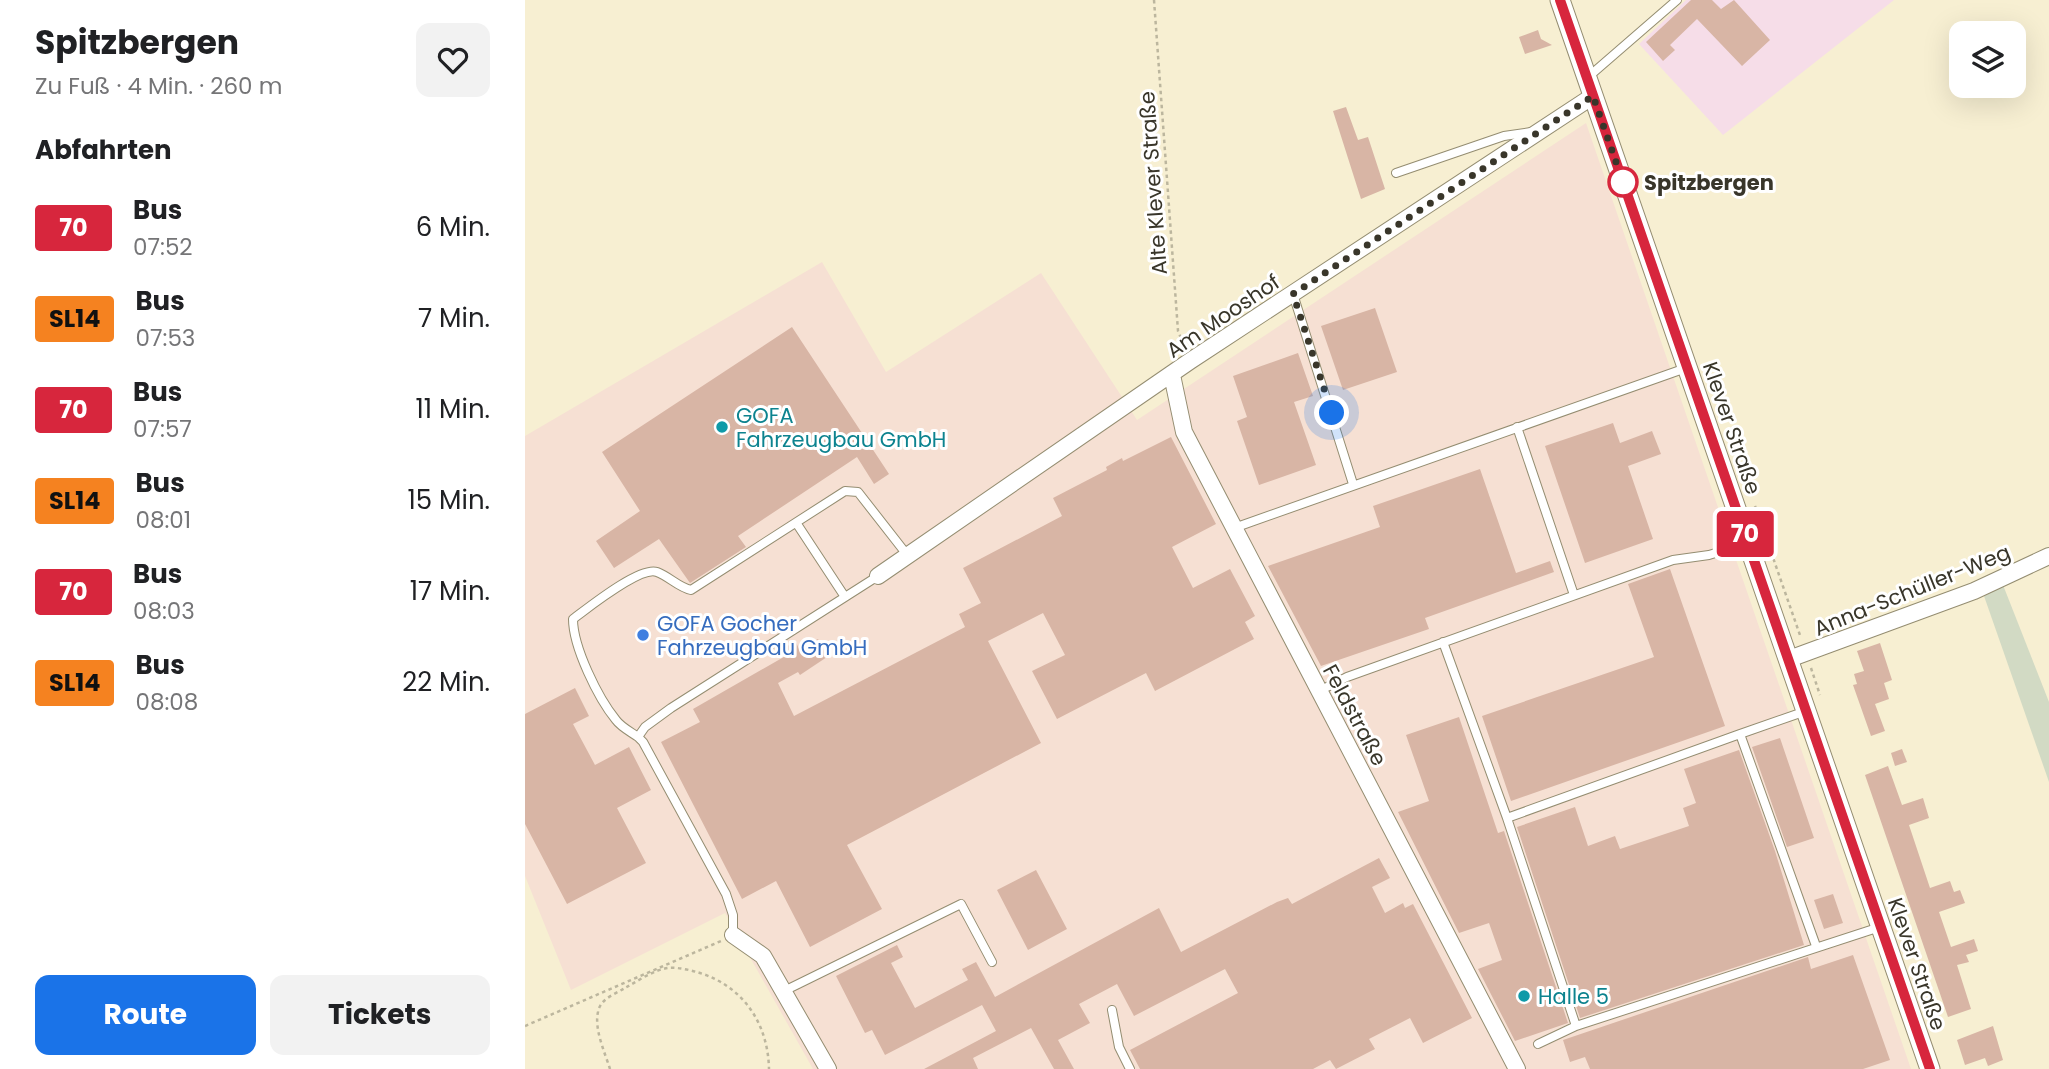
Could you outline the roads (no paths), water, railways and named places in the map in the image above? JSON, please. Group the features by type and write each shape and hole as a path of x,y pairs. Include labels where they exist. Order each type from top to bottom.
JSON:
{"street":[{"name":"Klever Straße","path":"1560,0 1930,1069"},
{"name":"Am Mooshof","path":"878,576 1190,361 1538,131 1590,87"},
{"name":"Feldstraße","path":"1172,375 1184,432 1517,1069"},
{"name":"Anna-Schüller-Weg","path":"1789,659 1974,591 2049,556"},
{"path":"733,935 763,956 828,1069"}],"lane":[{"path":"1590,87 1677,0"},
{"path":"1396,173 1504,136 1538,131"},
{"path":"1293,294 1353,484"},
{"path":"1234,528 1688,368"},
{"path":"1517,427 1574,595"},
{"path":"733,935 733,915 726,894 643,742 616,722 577,651 573,619 645,573 655,571 691,590 845,491 858,492 908,556"},
{"path":"797,524 845,597"},
{"path":"1319,691 1347,677 1673,560 1709,555 1748,543"},
{"path":"638,737 645,727 671,708 878,576"},
{"path":"1443,642 1507,818 1576,1026"},
{"path":"1507,818 1806,711"},
{"path":"1740,734 1816,946"},
{"path":"783,991 961,904 992,962"},
{"path":"1538,1044 1576,1026 1880,927"},
{"path":"1112,1010 1119,1047 1130,1069"}],"place":[{"name":"Spitzbergen","path":"1623,182"},
{"name":"GOFA Fahrzeugbau GmbH","path":"722,427"},
{"name":"GOFA Gocher Fahrzeugbau GmbH","path":"643,635"},
{"name":"Halle 5","path":"1524,996"}]}
